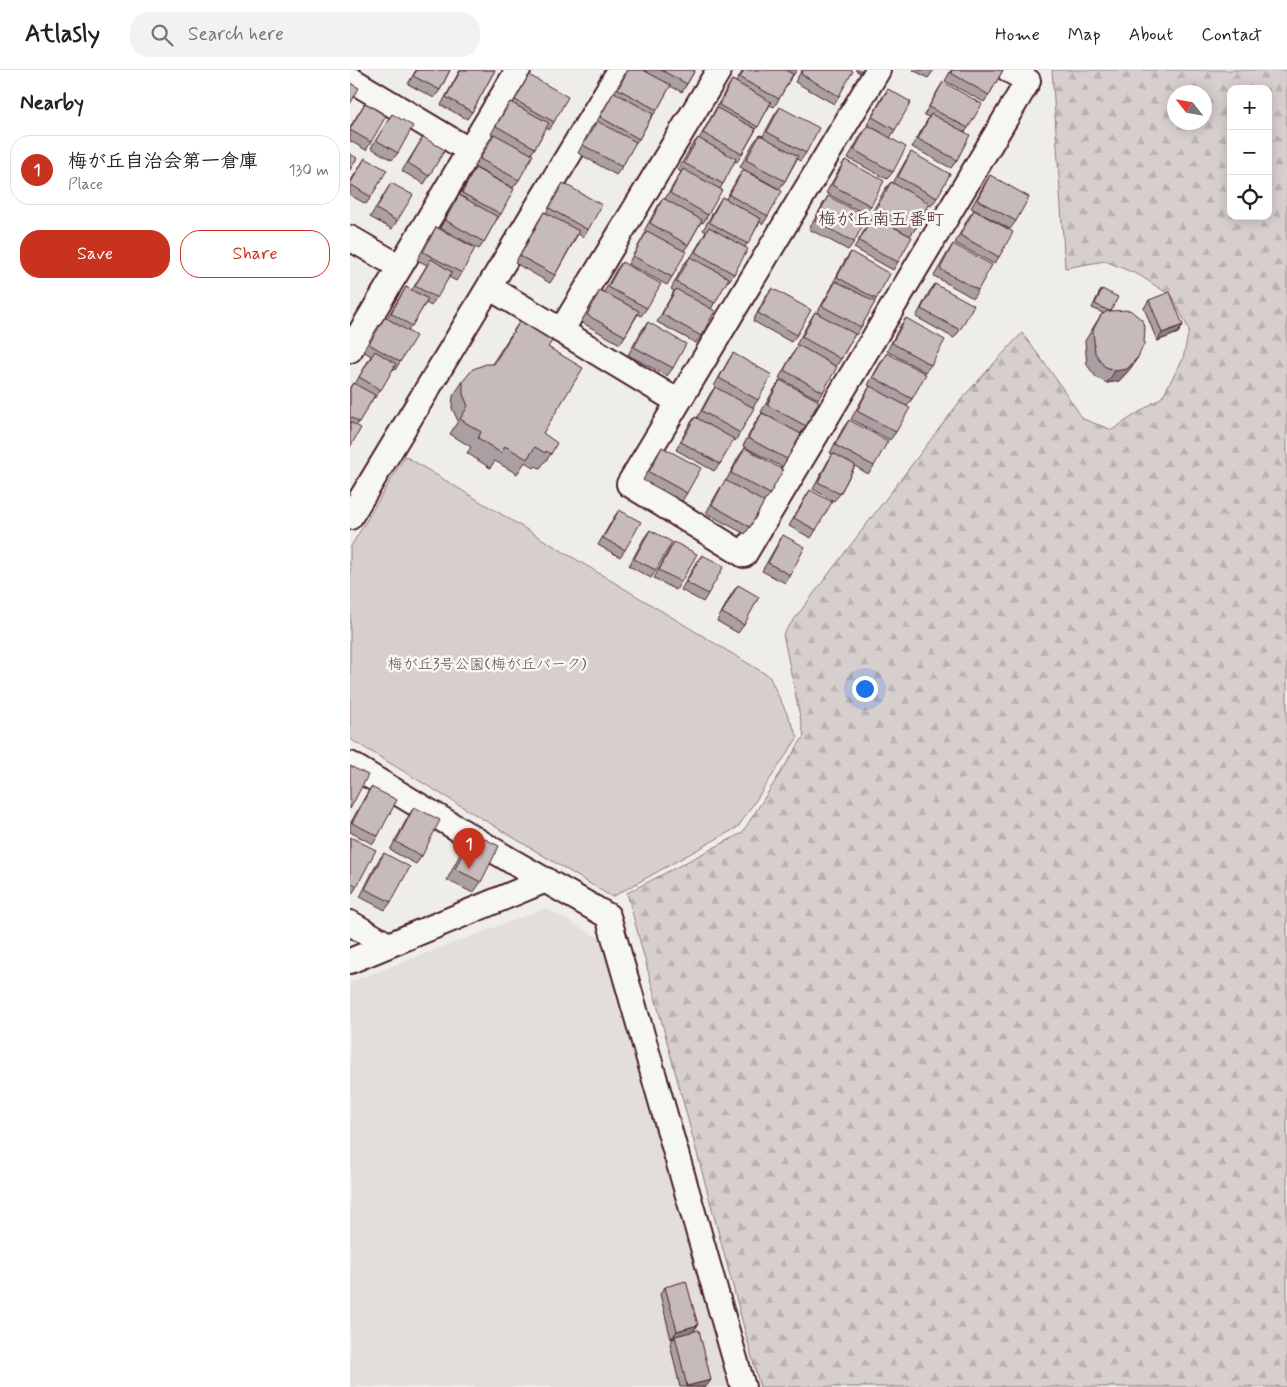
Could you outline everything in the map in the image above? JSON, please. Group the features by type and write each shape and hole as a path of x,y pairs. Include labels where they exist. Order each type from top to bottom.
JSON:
{"street":[{"path":"350,350 518,70"},
{"path":"353,507 620,70"},
{"path":"561,330 719,70"},
{"path":"878,70 677,401 629,484 744,555 1028,81 1009,70"},
{"path":"350,79 470,151"},
{"path":"350,238 400,268"},
{"path":"489,287 677,401"},
{"path":"350,764 608,916 743,1387"},
{"path":"350,961 546,880"},
{"path":"350,923 388,945"}],"shaded area":[{"path":"546,908 617,948 739,1387 350,1387 350,982"}],"green space":[{"path":"1052,70 1287,70 1287,1387 760,1387 627,893 742,833 804,736 783,634 964,396 1022,333 1083,419 1112,430 1162,397 1183,359 1189,330 1173,297 1139,275 1105,261 1065,268"},
{"name":"梅が丘3号公園(梅が丘パーク)","path":"405,456 769,676 798,737 738,827 612,897 350,739 350,548"}],"building":[{"path":"417,70 450,70 440,90 413,76"},
{"path":"461,70 495,70 472,112 446,97"},
{"path":"628,70 643,70 671,85 657,110 618,89"},
{"path":"661,70 695,70 687,84"},
{"path":"744,70 785,70 793,74 779,99 740,78"},
{"path":"803,70 853,71 839,96 801,74"},
{"path":"952,70 1003,70 989,95 951,73"},
{"path":"529,75 568,97 554,122 515,100"},
{"path":"732,80 771,102 758,127 719,105"},
{"path":"943,82 982,104 968,128 929,107"},
{"path":"350,83 359,88 350,104"},
{"path":"888,89 911,102 895,130 872,117"},
{"path":"614,92 653,114 639,139 600,117"},
{"path":"510,102 549,123 535,148 496,126"},
{"path":"365,103 386,116 371,142 350,130"},
{"path":"780,107 819,128 806,153 767,132"},
{"path":"717,108 756,129 742,154 703,133"},
{"path":"392,114 413,126 398,153 376,140"},
{"path":"931,114 970,135 957,160 918,139"},
{"path":"597,121 636,142 622,167 583,145"},
{"path":"868,125 906,147 893,172 854,150"},
{"path":"494,134 533,155 519,180 480,159"},
{"path":"760,135 798,156 785,181 746,160"},
{"path":"423,137 445,150 429,176 408,163"},
{"path":"698,138 736,159 723,184 684,163"},
{"path":"911,152 950,174 937,198 898,177"},
{"path":"350,154 357,158 350,170"},
{"path":"365,158 387,170 371,197 350,184"},
{"path":"845,160 884,181 871,206 832,185"},
{"path":"475,168 514,189 501,214 462,193"},
{"path":"683,169 722,190 708,215 670,193"},
{"path":"743,170 782,191 768,216 729,195"},
{"path":"990,175 1029,197 1016,221 977,200"},
{"path":"891,182 929,203 916,228 877,207"},
{"path":"391,183 413,195 397,221 376,209"},
{"path":"563,183 602,205 588,230 549,208"},
{"path":"459,195 498,217 484,242 445,220"},
{"path":"828,196 867,217 854,242 815,221"},
{"path":"722,197 761,219 748,244 709,222"},
{"path":"663,198 702,220 688,245 650,223"},
{"path":"974,210 1013,232 999,257 960,235"},
{"path":"544,212 579,231 555,275 520,256"},
{"path":"873,216 912,237 898,262 859,241"},
{"path":"436,227 475,248 462,273 423,252"},
{"path":"709,227 748,249 734,274 695,252"},
{"path":"647,231 686,252 672,277 633,256"},
{"path":"953,244 992,265 978,290 940,269"},
{"path":"851,252 890,274 876,299 837,277"},
{"path":"690,257 729,278 715,303 676,282"},
{"path":"431,259 452,272 437,298 415,286"},
{"path":"622,262 661,284 647,308 608,287"},
{"path":"836,281 875,302 861,327 822,306"},
{"path":"935,284 974,305 960,330 921,309"},
{"path":"406,287 428,299 412,326 391,313"},
{"path":"772,288 811,310 797,335 758,313"},
{"path":"676,289 715,311 701,336 662,314"},
{"path":"1102,289 1118,297 1111,311 1095,304"},
{"path":"600,290 639,311 625,336 587,315"},
{"path":"1170,292 1183,325 1162,333 1149,300"},
{"path":"1130,310 1142,320 1145,326 1144,344 1138,357 1127,369 1115,371 1104,366 1095,353 1093,330 1101,315 1108,311"},
{"path":"815,312 855,334 841,359 802,337"},
{"path":"385,317 416,336 400,362 369,344"},
{"path":"906,318 945,340 931,365 892,343"},
{"path":"520,321 552,341 548,347 583,368 543,433 557,443 551,454 535,447 527,459 505,446 501,453 478,438 481,432 460,419 468,406 463,394 463,381 473,369 486,364 494,364"},
{"path":"648,322 686,344 673,368 634,347"},
{"path":"798,345 837,367 823,392 784,370"},
{"path":"375,351 396,364 381,390 359,377"},
{"path":"733,353 772,375 758,400 719,378"},
{"path":"887,353 926,374 912,399 873,377"},
{"path":"780,380 819,401 806,426 767,405"},
{"path":"353,383 375,395 359,422 350,417 350,388"},
{"path":"870,386 910,408 896,432 857,411"},
{"path":"715,387 754,408 740,433 702,411"},
{"path":"762,413 801,434 787,459 748,438"},
{"path":"695,417 734,439 720,464 681,442"},
{"path":"849,420 888,441 874,466 835,445"},
{"path":"350,422 361,428 350,447"},
{"path":"662,447 701,468 687,493 649,472"},
{"path":"745,448 783,470 770,494 731,473"},
{"path":"833,453 855,465 840,494 818,482"},
{"path":"725,480 764,502 750,527 712,505"},
{"path":"810,490 832,502 816,530 794,518"},
{"path":"619,510 641,522 625,550 603,538"},
{"path":"650,530 672,542 656,570 634,559"},
{"path":"783,535 805,547 790,575 768,563"},
{"path":"674,542 697,554 681,582 659,570"},
{"path":"702,555 724,566 708,594 686,582"},
{"path":"738,585 759,597 744,625 722,613"},
{"path":"350,766 368,775 350,809"},
{"path":"371,787 397,800 378,836 352,823"},
{"path":"414,807 440,820 422,856 396,842"},
{"path":"473,833 499,846 481,882 455,869"},
{"path":"350,837 376,850 357,886 350,882"},
{"path":"384,853 410,867 391,902 365,889"},
{"path":"686,1281 698,1325 677,1331 665,1287"},
{"path":"699,1330 711,1380 687,1386 675,1336"}],"place":[{"name":"梅が丘自治会第一倉庫","path":"469,869"}],"district":[{"name":"梅が丘南五番町","path":"881,219"}]}
